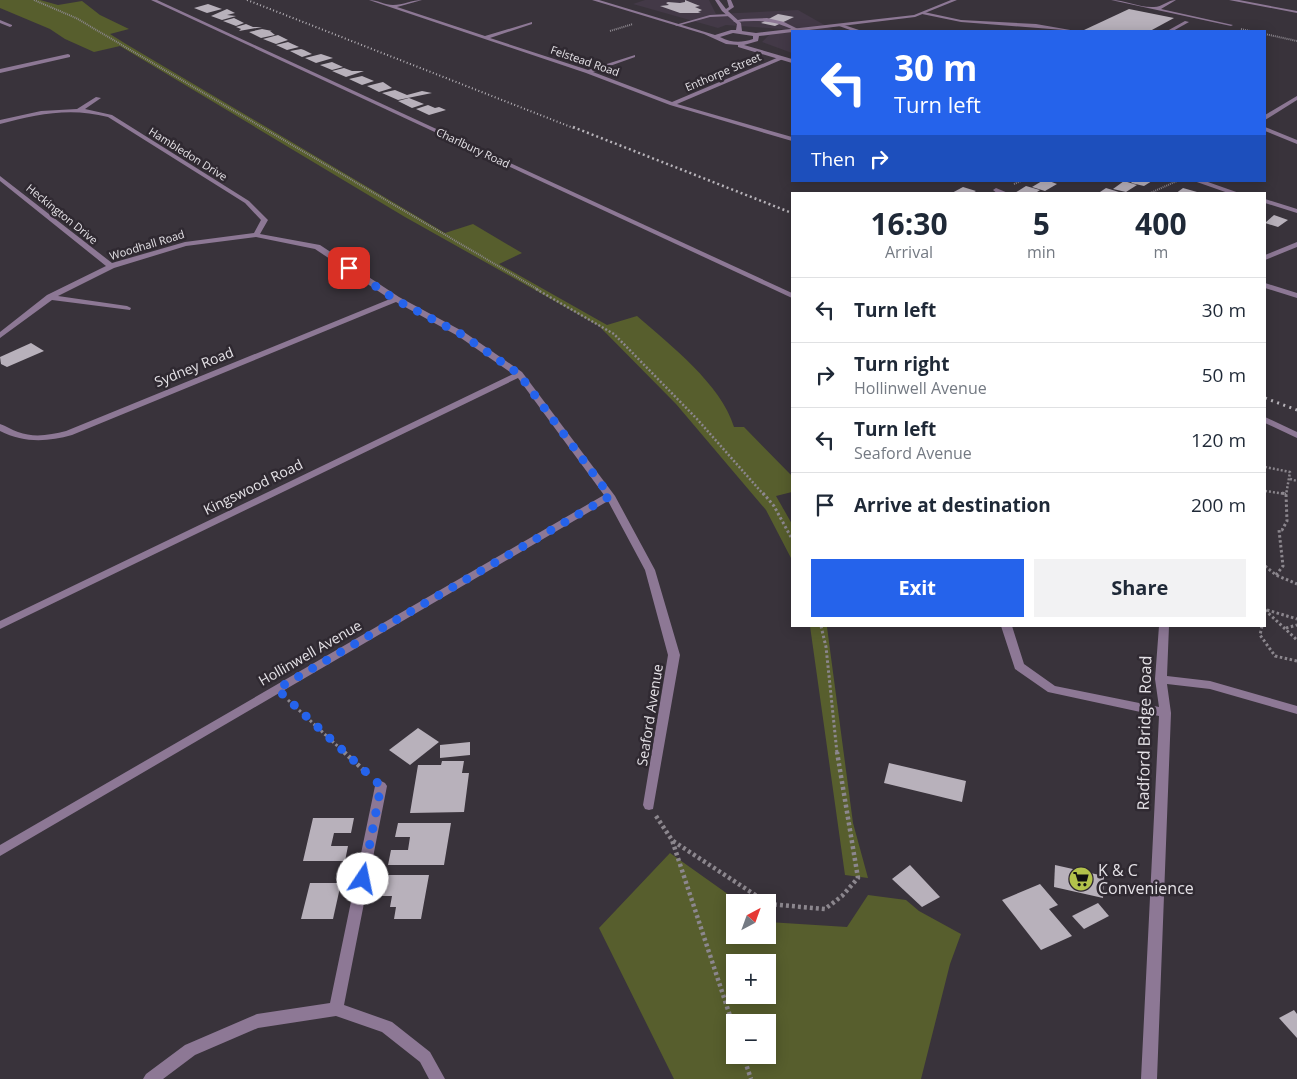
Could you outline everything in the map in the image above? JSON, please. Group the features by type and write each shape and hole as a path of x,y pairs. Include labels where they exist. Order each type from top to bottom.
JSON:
{"street":[{"name":"Charlbury Road","path":"153,0 791,296"},
{"name":"Felstead Road","path":"371,0 588,72 672,104 791,139"},
{"path":"392,7 420,0"},
{"path":"594,0 791,60"},
{"path":"717,0 721,7 739,24 739,31"},
{"path":"729,0 732,7 729,13"},
{"path":"735,21 761,18 788,24 797,30 924,13 955,0"},
{"path":"1113,0 1230,25"},
{"path":"1143,6 1156,0"},
{"path":"1156,9 1174,0"},
{"path":"1231,0 1297,12"},
{"path":"677,25 729,13"},
{"path":"924,13 964,22 1043,26 1067,30"},
{"path":"1172,30 1194,18"},
{"path":"1,23 10,26"},
{"path":"485,38 530,24"},
{"path":"842,25 854,30"},
{"path":"718,37 739,31 756,35 791,31"},
{"path":"734,44 756,40 756,35"},
{"path":"750,42 791,60"},
{"path":"62,53 74,59"},
{"path":"0,71 68,56"},
{"path":"588,72 633,56"},
{"name":"Enthorpe Street","path":"672,104 781,58"},
{"name":"Hambledon Drive","path":"79,110 98,98"},
{"path":"1266,117 1297,98"},
{"name":"Hambledon Drive","path":"0,122 16,117 56,111 79,110 110,116 247,202 265,220 256,235"},
{"path":"1266,129 1297,142"},
{"name":"Heckington Drive","path":"0,178 111,266"},
{"path":"1200,182 1233,192"},
{"path":"996,190 1001,192"},
{"path":"1266,202 1297,211"},
{"name":"Woodhall Road","path":"0,336 50,297 111,266 184,244 256,235"},
{"name":"Seaford Avenue","path":"256,235 317,248 396,300 461,334 519,374 610,496 650,570 674,655 649,805"},
{"path":"1266,258 1297,244"},
{"path":"1266,285 1297,296"},
{"path":"50,297 127,308"},
{"name":"Sydney Road","path":"0,427 12,435 28,439 52,438 69,433 396,300"},
{"name":"Kingswood Road","path":"0,625 519,374"},
{"path":"1266,420 1297,435"},
{"name":"Hollinwell Avenue","path":"0,851 610,496"},
{"path":"1006,627 1019,666 1052,689 1166,713"},
{"name":"Radford Bridge Road","path":"1149,1079 1166,713 1162,678 1164,627"},
{"path":"1162,678 1210,685 1297,710"},
{"path":"336,1009 381,786"},
{"path":"150,1079 190,1050 257,1021 336,1009 387,1027 425,1057 438,1079"}],"path":[{"path":"34,0 76,18 326,167 614,334 696,419 774,506 791,537"},
{"path":"610,31 636,23"},
{"path":"1266,34 1297,41"},
{"path":"1152,192 1175,182"},
{"path":"1266,467 1290,472 1286,494 1287,521 1282,530 1279,530 1282,566 1276,575"},
{"path":"1290,479 1297,481"},
{"path":"1266,491 1286,494"},
{"path":"1266,567 1276,575 1297,584"},
{"path":"1266,610 1297,620"},
{"path":"1266,611 1297,640"},
{"path":"1286,628 1297,625"},
{"path":"776,904 825,909 842,896 858,878 833,730 826,647 820,627"},
{"path":"1262,627 1260,635 1275,656 1297,661"},
{"path":"277,689 381,786"},
{"path":"649,805 672,840 729,1014"},
{"path":"672,840 753,894"},
{"path":"746,1064 751,1079"}],"shaded area":[{"path":"645,0 709,0 716,14 798,10 833,30 791,30 791,53 762,42 769,35 788,32 781,29 726,25 718,28 633,4"}],"green space":[{"path":"0,0 40,0 58,5 82,1 100,15 129,29 110,34 445,233 473,224 522,253 499,264 607,325 637,316 693,366 718,396 734,427 744,427 791,475 791,492 776,496 791,522 791,558 766,510 676,404 599,326 405,217 120,46 94,52 65,39 50,29 0,8"},
{"path":"810,627 827,627 853,823 868,878 845,875"},
{"path":"670,853 728,894 726,894 726,944 776,944 776,923 847,927 868,895 906,900 919,911 961,934 950,964 921,1079 674,1079 599,928"}],"building":[{"path":"685,0 700,6 695,7 702,10 698,12 701,13 680,13 660,6 669,5 666,3 668,2 680,3 685,2"},
{"path":"208,4 222,9 207,13 194,8"},
{"path":"227,9 235,13 227,15 236,16 222,20 211,16"},
{"path":"1129,9 1174,18 1152,30 1084,30"},
{"path":"778,14 794,17 775,26 761,23"},
{"path":"234,18 244,23 236,26 223,21"},
{"path":"246,24 253,27 262,27 239,31 241,29 236,27"},
{"path":"262,29 272,31 270,31 275,35 261,38 249,32"},
{"path":"278,35 288,40 276,44 263,39"},
{"path":"288,42 299,47 287,50 276,45"},
{"path":"301,49 312,54 302,57 290,51"},
{"path":"321,54 333,58 316,63 305,58"},
{"path":"332,62 343,67 332,70 320,65"},
{"path":"344,68 352,71 364,71 346,77 332,71"},
{"path":"362,76 374,81 362,85 349,79"},
{"path":"383,82 392,88 379,92 367,86"},
{"path":"395,90 407,95 422,91 432,93 398,100 382,93"},
{"path":"409,98 424,104 412,108 398,101"},
{"path":"428,105 446,110 429,115 416,109"},
{"path":"1040,182 1057,184 1045,191 1032,187"},
{"path":"1123,182 1137,185 1126,192 1113,189"},
{"path":"1132,182 1150,182 1144,186"},
{"path":"1026,186 1040,190 1037,192 1016,192"},
{"path":"963,187 976,191 974,192 954,192"},
{"path":"1106,188 1119,192 1100,192"},
{"path":"1183,188 1197,192 1178,192"},
{"path":"1274,215 1288,220 1278,227 1266,222"},
{"path":"31,343 44,351 7,367 1,364 0,357"},
{"path":"418,728 439,742 410,765 389,750"},
{"path":"470,742 470,755 440,758 440,745"},
{"path":"442,761 464,761 462,773 469,773 464,812 410,813 418,765 441,765"},
{"path":"889,763 966,781 962,802 884,783"},
{"path":"313,818 354,818 351,833 334,833 331,846 348,846 345,861 303,861"},
{"path":"398,823 451,823 444,865 388,865 391,850 408,850 410,837 395,837"},
{"path":"910,865 940,897 922,907 892,879"},
{"path":"1055,865 1104,876 1103,898 1054,887"},
{"path":"383,875 429,875 421,919 394,919 396,907 390,907 392,896 379,896"},
{"path":"310,883 341,883 333,919 301,919"},
{"path":"1040,884 1058,905 1049,909 1072,936 1041,950 1002,900"},
{"path":"1098,903 1109,916 1084,929 1072,916"},
{"path":"1294,1010 1297,1014 1297,1038 1279,1018"}],"railway":[{"path":"247,0 576,129"},
{"path":"573,127 791,213"},
{"path":"1266,398 1297,410"}],"place":[{"name":"K & C Convenience","path":"1081,879"}],"route":[{"path":"349,268 396,300 461,334 519,374 610,496 277,689 381,786 363,879"}]}
